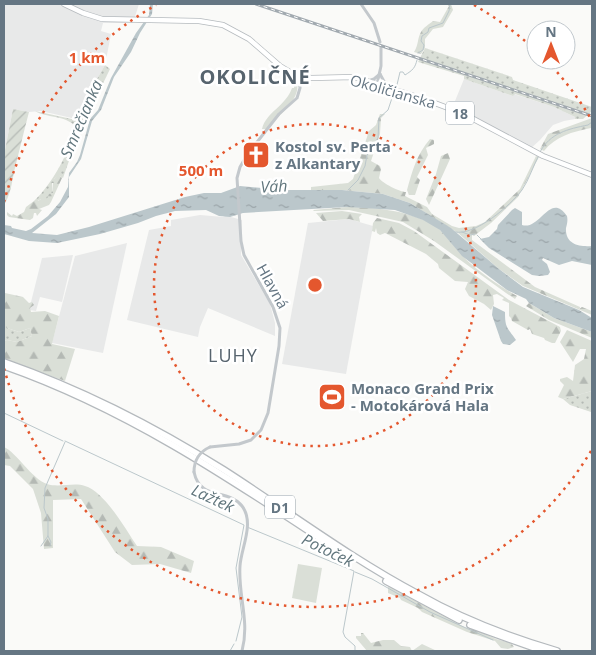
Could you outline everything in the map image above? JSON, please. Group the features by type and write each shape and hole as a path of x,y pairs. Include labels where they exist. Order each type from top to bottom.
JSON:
{"highway":[{"name":"D1","path":"4,362 73,389 157,430 224,471 374,569 433,602 495,630 557,651"},
{"name":"D1","path":"4,366 80,397 149,431 222,474 360,565 423,602 477,628 543,651"}],"main road":[{"path":"64,4 96,18 205,21 227,26 249,39 283,68 299,77"},
{"name":"Okoličianska","path":"299,77 344,76 395,89 464,114 537,153 592,175"}],"street":[{"path":"361,4 374,23 381,44 380,74 377,84"},
{"path":"368,81 380,74"},
{"path":"380,74 387,87"},
{"name":"Hlavná","path":"242,651 246,623 240,566 247,526 245,512 241,505 230,498 206,490 197,482 194,465 198,456 210,447 246,442 255,437 261,430 268,413 280,330 276,312 244,256 241,241 237,184 238,171 244,159 279,114 297,98 300,89 299,77"}],"shaded area":[{"path":"4,4 139,4 133,23 103,23 101,31 111,34 105,65 76,119 41,111 29,112 13,109 4,155"},
{"path":"464,79 513,96 514,94 554,107 575,117 575,119 553,125 529,150 453,110"},
{"path":"230,214 231,217 242,220 241,255 270,304 275,323 275,336 208,308 198,337 127,320 149,230 171,226 171,220 200,215 223,217"},
{"path":"349,219 373,226 346,374 282,364 308,223"},
{"path":"127,243 103,353 52,343 75,256"},
{"path":"73,255 62,302 40,297 36,311 29,310 42,258"}],"green space":[{"path":"447,4 451,4 453,10 443,27 433,29 425,39 425,48 421,54 414,52 422,31 433,21 440,22 449,6"},
{"path":"425,48 512,77 513,80 592,107 592,111 583,119 575,119 575,117 554,107 515,94 513,96 464,79 464,76 418,62"},
{"path":"105,65 110,69 79,133 75,137 77,138 63,178 58,175 54,179 54,183 52,183 53,193 47,199 34,201 60,166 75,126 61,118 44,115 35,111 81,121 78,117 82,111 80,109"},
{"path":"295,79 297,92 294,99 266,129 262,129 264,123 285,100 292,88 294,88"},
{"path":"13,109 29,112 8,198 4,205 4,155"},
{"path":"380,114 385,114 381,118 380,134 371,161 380,166 379,178 391,187 406,192 405,196 427,207 432,214 459,228 476,226 485,222 520,189 536,156 539,157 518,197 491,223 474,236 472,235 472,240 535,287 580,307 579,309 582,307 592,311 592,315 523,286 499,269 458,233 410,203 383,194 342,190 311,190 311,187 348,183 353,179 369,131 376,125"},
{"path":"592,118 591,128 565,135 544,151 540,149 548,134"},
{"path":"430,139 434,140 434,144 426,148 428,155 417,177 420,180 415,195 409,195 407,190 413,169 418,157"},
{"path":"448,153 450,159 429,205 426,199 441,156"},
{"path":"58,174 62,178 51,202 49,205 39,209 42,210 37,216 34,213 33,218 30,220 9,217 7,215 7,212 12,216 13,214 17,216 24,212 26,207 34,201 47,199 49,194 53,193 54,179"},
{"path":"347,207 395,211 430,223 442,232 473,266 517,296 515,299 434,241 403,222 349,210 313,210"},
{"path":"342,211 362,214 359,217 360,222 349,219 323,221 316,213"},
{"path":"377,218 399,223 414,231 509,300 560,327 561,331 555,343 532,334 530,329 528,330 512,321 509,316 509,303 502,300 504,298 497,294 493,295 494,304 491,310 469,296 465,289 468,282 455,281 426,254 385,233 380,235 377,233 376,228 375,232 372,231 373,223"},
{"path":"5,293 23,297 29,303 32,302 34,305 30,308 31,312 45,311 59,316 52,344 75,349 65,381 4,359 4,341 17,342 32,336 30,328 19,332 4,327"},
{"path":"529,303 554,318 592,332 592,338 549,320 526,306"},
{"path":"4,327 19,332 30,328 32,336 17,342 4,341"},
{"path":"567,330 592,341 592,391 563,399 558,397 564,385 560,379 567,377 573,381 575,365 584,359 586,349 580,349 573,362 560,342"},
{"path":"592,391 591,412 570,405 563,399"},
{"path":"4,447 14,454 36,477 47,484 81,485 93,490 107,503 137,546 161,547 194,561 191,573 160,564 132,565 115,552 81,499 53,500 53,548 44,549 41,513 33,489 10,466 4,465"},
{"path":"298,564 322,568 316,603 292,598"},
{"path":"388,587 468,629 471,628 496,639 511,643 514,647 508,649 501,648 495,641 467,632 422,612 418,608 388,593"},
{"path":"361,633 371,643 394,640 401,646 410,647 412,651 367,651 356,638 356,636 361,636"},
{"path":"422,644 437,651 412,651"}],"water":[{"path":"150,4 153,4 152,14 131,52 114,77 101,110 92,121 81,159 69,177 69,197 56,214 32,233 57,235 185,197 204,193 221,193 240,186 283,190 342,190 383,194 410,203 451,228 523,287 579,310 592,318 592,332 554,318 529,303 526,299 507,290 462,256 440,230 423,220 395,210 347,207 243,213 230,217 219,216 206,210 175,211 100,234 57,243 29,241 4,234 4,225 26,231 31,229 48,216 60,202 68,187 69,173 80,155 90,119 98,110 111,78 136,33 149,15"},
{"path":"515,208 522,212 522,225 534,223 550,209 561,209 567,216 566,234 568,238 574,244 592,246 592,265 572,261 559,265 543,258 542,260 547,264 550,272 548,275 532,275 489,248 480,239 489,237"},
{"path":"493,306 505,312 507,327 516,340 510,345 503,344 501,341 492,315"}],"waterway":[{"path":"418,53 423,50 422,36 428,32 429,28 443,23 450,4"},
{"path":"396,89 400,72 403,72 405,75 410,72 417,60"},
{"path":"348,190 358,180 365,166 367,155 378,138 379,118 388,110 394,92"},
{"path":"540,152 554,136 592,122"},
{"path":"455,232 463,232 482,225 509,204 522,190 539,155"},
{"path":"462,232 470,235 475,234"},
{"path":"477,235 481,239"},
{"name":"Lažtek","path":"4,413 63,441"},
{"name":"Lažtek","path":"65,441 244,525 236,568 242,617 236,641"},
{"path":"41,546 48,536 48,519 44,508 45,488 65,442"},
{"name":"Potoček","path":"247,527 354,571 343,632 345,637 355,646 355,651"},
{"path":"48,536 51,542 50,546"},
{"path":"355,572 372,579 430,612 493,640"},
{"name":"Lažtek","path":"230,651 234,644"}],"railway":[{"path":"256,4 592,116"}],"place":[{"name":"Kostol sv. Perta z Alkantary","path":"256,155"},
{"name":"Monaco Grand Prix - Motokárová Hala","path":"332,397"}],"district":[{"name":"OKOLIČNÉ","path":"255,76"},
{"name":"LUHY","path":"233,355"}],"water label":[{"name":"Smrečianka","path":"81,119"},
{"name":"Váh","path":"274,186"}]}
